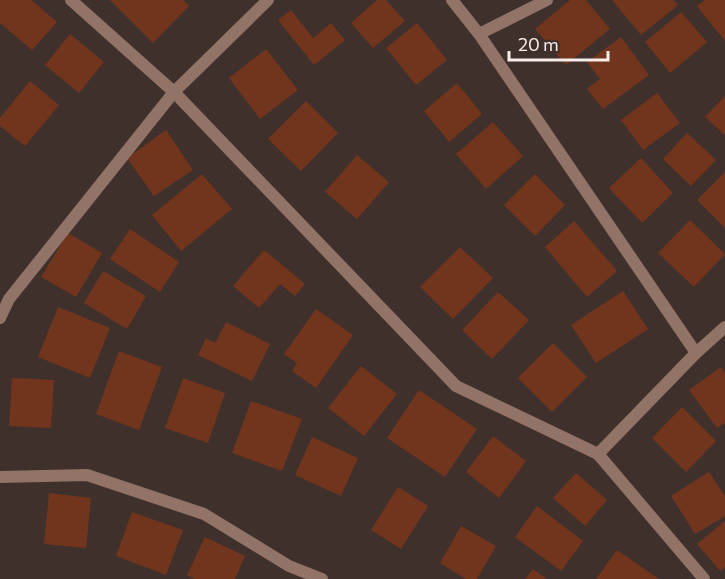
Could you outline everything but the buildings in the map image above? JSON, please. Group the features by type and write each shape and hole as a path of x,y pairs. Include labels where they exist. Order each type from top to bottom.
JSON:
{"street":[{"path":"71,0 174,92 456,386 598,454 704,579"},
{"path":"0,318 5,298 174,92 268,0"},
{"path":"452,0 479,34 696,352"},
{"path":"479,34 547,0"},
{"path":"598,454 696,352 725,327"},
{"path":"0,477 87,475 204,514 289,566 322,579"},
{"path":"283,579 289,566"}]}
